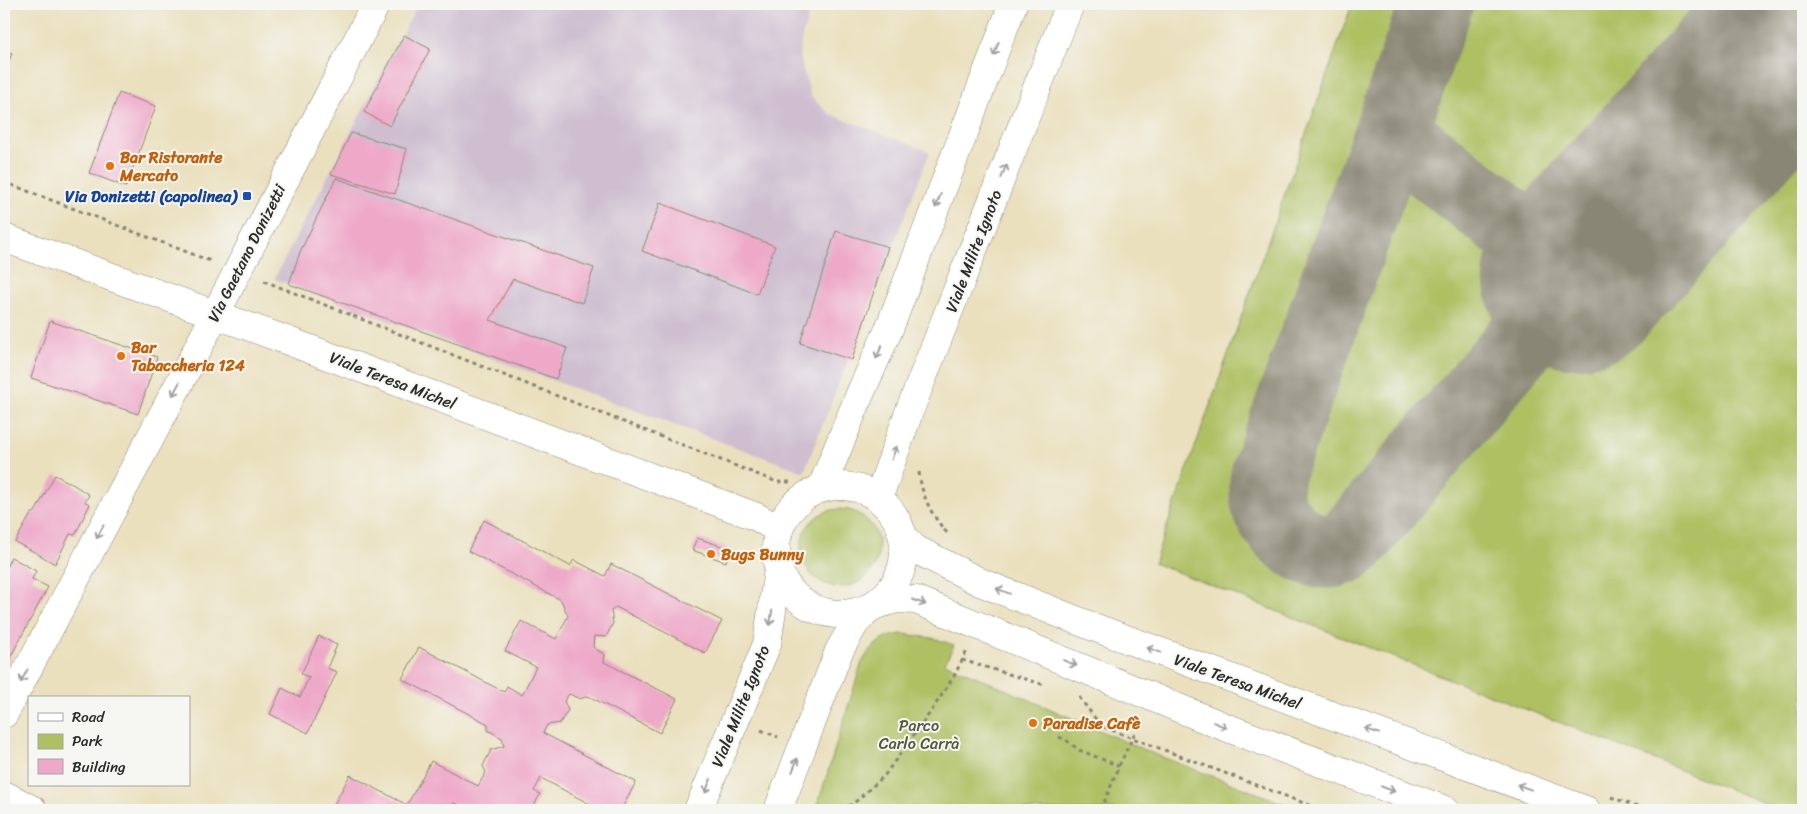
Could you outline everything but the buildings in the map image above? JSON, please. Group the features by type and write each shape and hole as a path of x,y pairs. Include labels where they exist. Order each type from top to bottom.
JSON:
{"street":[{"name":"Via Gaetano Donizetti","path":"4,714 184,374 376,4"},
{"path":"1013,4 889,329 860,394 809,485 806,495 785,516 779,530 776,554 778,570 792,593 813,609 826,613 853,613 896,599 916,600 1229,728 1445,810"},
{"name":"Viale Milite Ignoto","path":"878,499 909,412 1070,4"},
{"name":"Viale Teresa Michel","path":"4,238 214,314 757,517 779,530"},
{"path":"778,810 838,651 855,623 889,592 900,574 904,552 901,531 892,513 878,499 869,493 854,488 809,485"},
{"name":"Viale Teresa Michel","path":"901,531 906,540 915,549 980,582 1091,626 1586,810"},
{"name":"Viale Milite Ignoto","path":"698,810 767,644 778,570"},
{"path":"4,795 33,810"}],"path":[{"path":"4,182 237,270 777,482 809,485"},
{"path":"918,467 924,495 933,516 949,535"},
{"path":"842,810 854,803 884,776 932,710 954,676 970,645"},
{"path":"962,660 1051,687"},
{"path":"1077,694 1101,726 1322,810"},
{"path":"1101,810 1119,766 1152,697"},
{"path":"754,728 785,739"},
{"path":"1059,737 1079,750 1119,766"},
{"path":"981,810 997,810"}],"shaded area":[{"path":"418,4 812,4 802,37 799,55 811,97 830,114 930,152 804,472 274,279"}],"green space":[{"path":"1352,4 1803,4 1803,810 1782,810 1154,563"},
{"path":"840,509 855,512 868,520 876,533 879,548 876,563 868,576 855,584 840,587 825,584 812,576 804,563 801,548 804,533 812,520 825,512"},
{"name":"Parco Carlo Carrà","path":"903,634 932,638 954,645 945,663 1149,752 1301,810 816,810 861,665 868,652 878,643 889,637"}],"taxiway":[{"path":"1391,132 1576,276 1353,540 1341,548 1329,552 1316,550 1303,545 1292,537 1273,516 1266,496 1268,472 1436,4"}],"runway":[{"path":"1576,276 1803,22"}],"place":[{"name":"Bar Ristorante Mercato","path":"110,166"},
{"name":"Via Donizetti (capolinea)","path":"247,196"},
{"name":"Bar Tabaccheria 124","path":"121,356"},
{"name":"Bugs Bunny","path":"711,554"},
{"name":"Paradise Cafè","path":"1033,723"}]}
